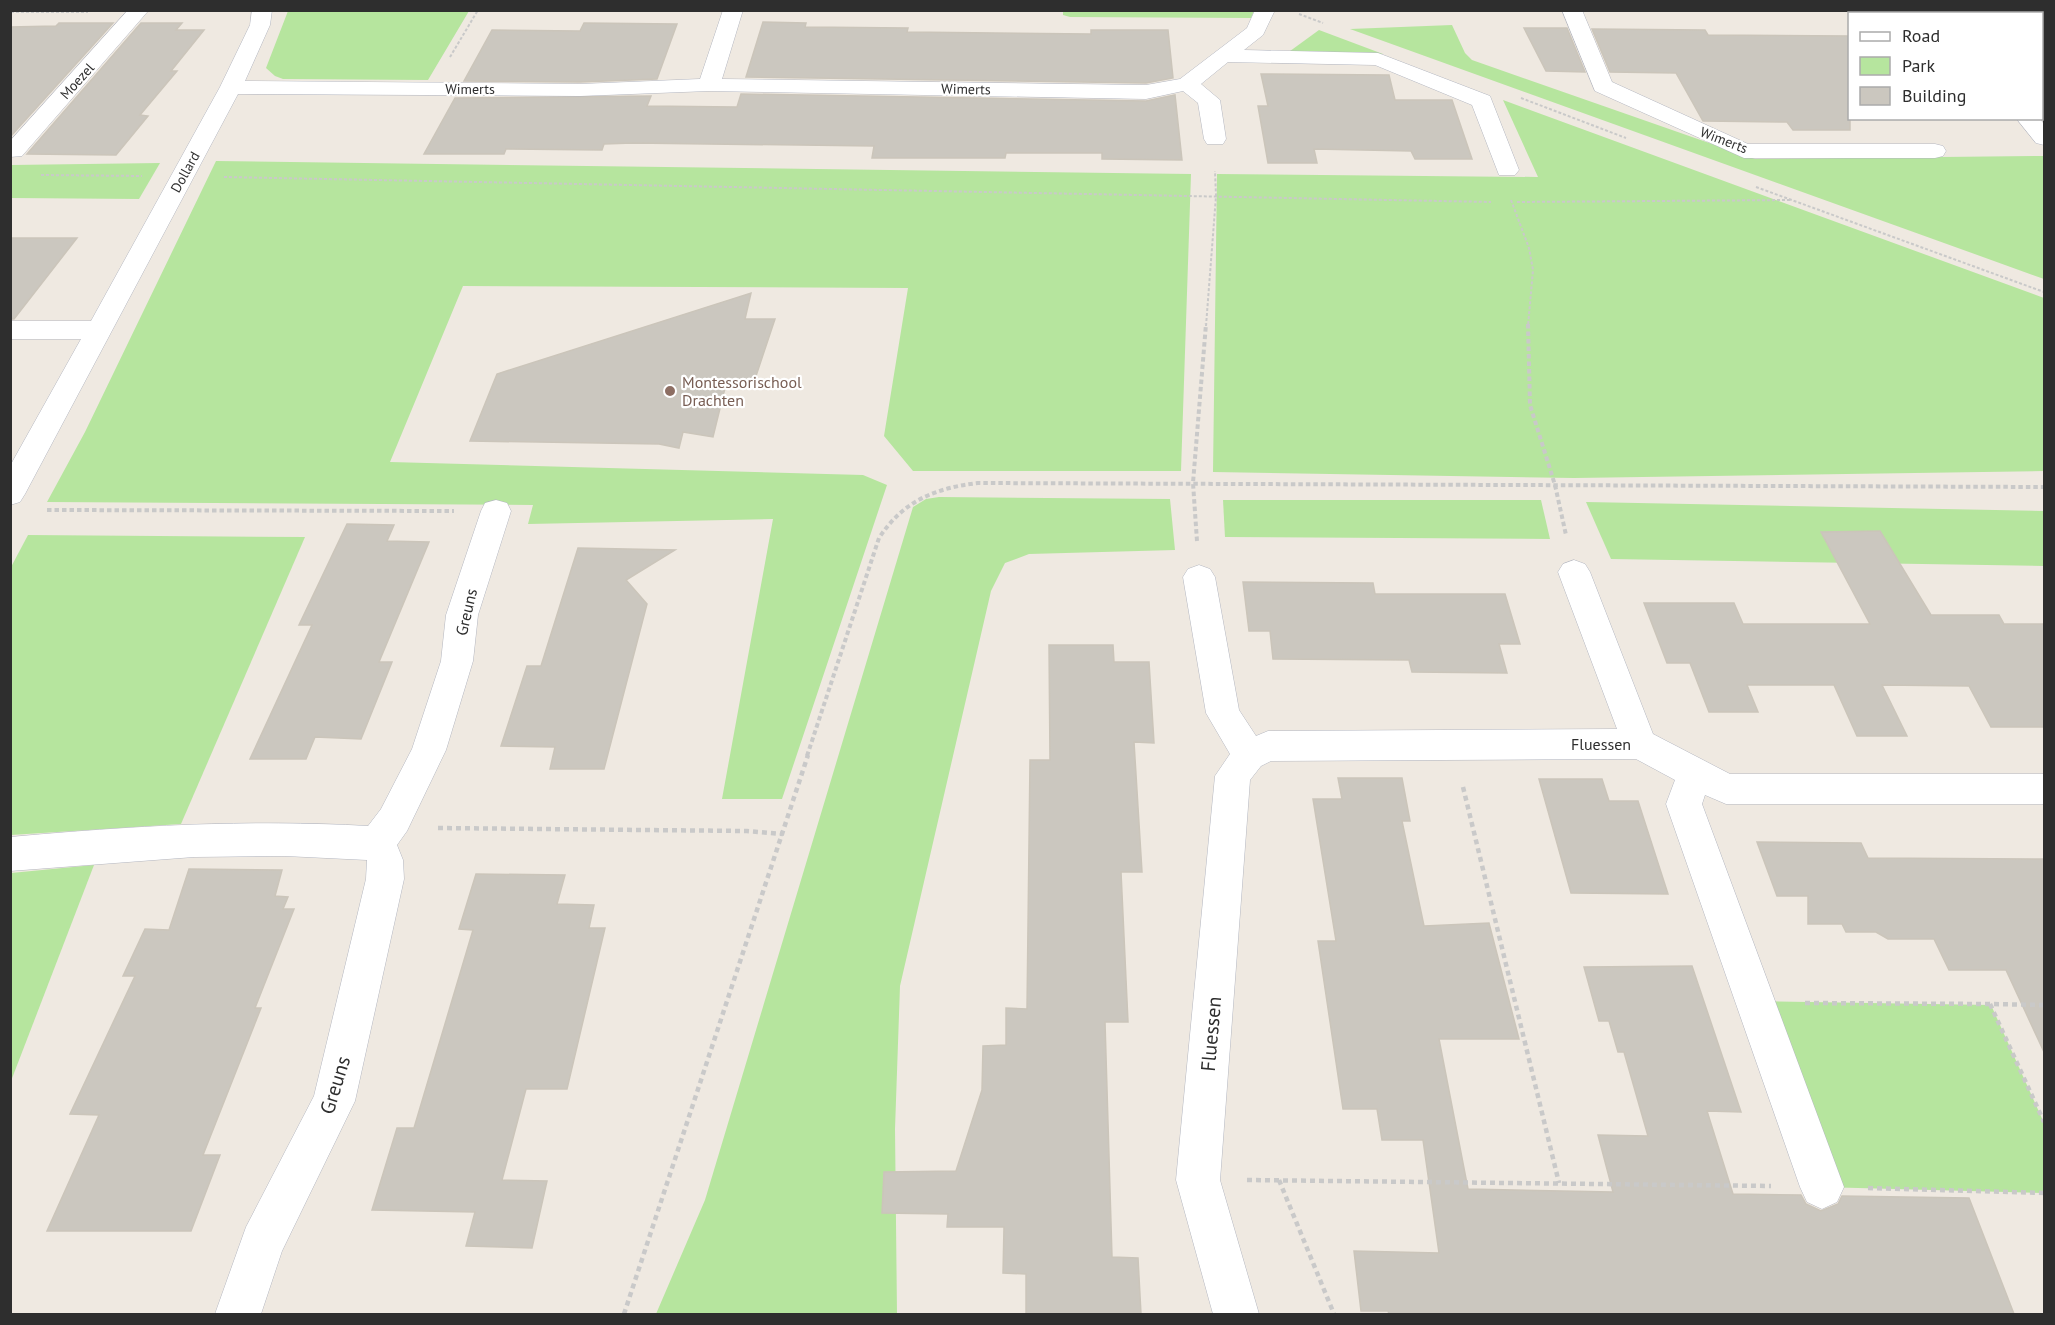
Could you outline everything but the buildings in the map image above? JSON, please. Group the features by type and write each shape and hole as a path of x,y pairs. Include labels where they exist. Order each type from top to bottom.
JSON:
{"street":[{"name":"Dollard","path":"10,494 231,87 260,25 262,10"},
{"path":"709,85 733,10"},
{"name":"Wimerts","path":"231,87 580,90 709,85 1146,92 1187,84 1256,31 1265,10"},
{"name":"Wimerts","path":"1572,10 1603,86 1744,151 1935,151"},
{"name":"Moezel","path":"14,151 138,11"},
{"path":"1224,56 1378,59 1482,101 1507,170"},
{"path":"1187,84 1209,100 1215,139"},
{"path":"2029,120 2044,138"},
{"path":"10,330 99,330"},
{"name":"Greuns","path":"238,1314 262,1243 334,1101 385,879 385,860 377,843 394,820 429,750 458,661 462,615 496,511"},
{"path":"1574,572 1640,744"},
{"path":"1199,578 1223,714 1249,755"},
{"name":"Fluessen","path":"1236,1314 1198,1180 1233,776 1249,755 1268,746 1640,744 1726,789 2044,789"},
{"path":"1695,773 1684,804 1822,1187"},
{"path":"10,854 132,842 229,838 377,843"}],"path":[{"path":"432,88 478,10"},
{"path":"1290,10 1323,23"},
{"path":"11,12 138,11"},
{"path":"1513,95 1636,141"},
{"path":"1199,578 1193,483 1216,196 1215,139"},
{"path":"1507,170 1503,173 1529,248 1533,270 1528,330 1530,405 1556,485 1574,572"},
{"path":"33,175 1512,202 1792,200"},
{"path":"1748,184 2044,292"},
{"path":"624,1314 879,538 897,512 911,501 950,485 978,483 2044,487"},
{"path":"46,510 496,511"},
{"path":"1453,744 1558,1183"},
{"path":"377,843 420,828 747,831 783,834"},
{"path":"1755,1002 2044,1005"},
{"path":"1990,1004 2044,1122"},
{"path":"1198,1180 1822,1187 2044,1193"},
{"path":"1279,1180 1334,1314"}],"green space":[{"path":"288,10 469,11 428,80 283,79 275,76 266,68"},
{"path":"1063,10 1254,11 1251,18 1070,17 1063,15"},
{"path":"1452,25 1465,53 1472,60 1755,159 2044,156 2044,279 1350,29"},
{"path":"1319,30 1383,54 1286,54"},
{"path":"1503,100 2044,298 2044,471 1574,478 1213,472 1217,174 1538,177"},
{"path":"216,161 1191,174 1181,471 913,471 884,436 908,288 463,286 390,462 863,475 887,485 782,799 722,799 773,519 528,524 533,505 47,502 85,432"},
{"path":"160,163 139,199 11,198 11,165"},
{"path":"939,497 1170,499 1175,550 1029,554 1005,563 991,591 900,986 895,1129 897,1314 656,1314 705,1200 913,507 926,499"},
{"path":"1223,500 1541,500 1550,539 1225,537"},
{"path":"1586,502 2044,511 2044,566 1611,559"},
{"path":"28,535 305,537 181,824 11,835 11,567"},
{"path":"94,865 11,1081 11,873"},
{"path":"1755,1001 1991,1005 2044,1123 2044,1193 1821,1187"}],"place":[{"name":"Montessorischool Drachten","path":"670,391"}]}
